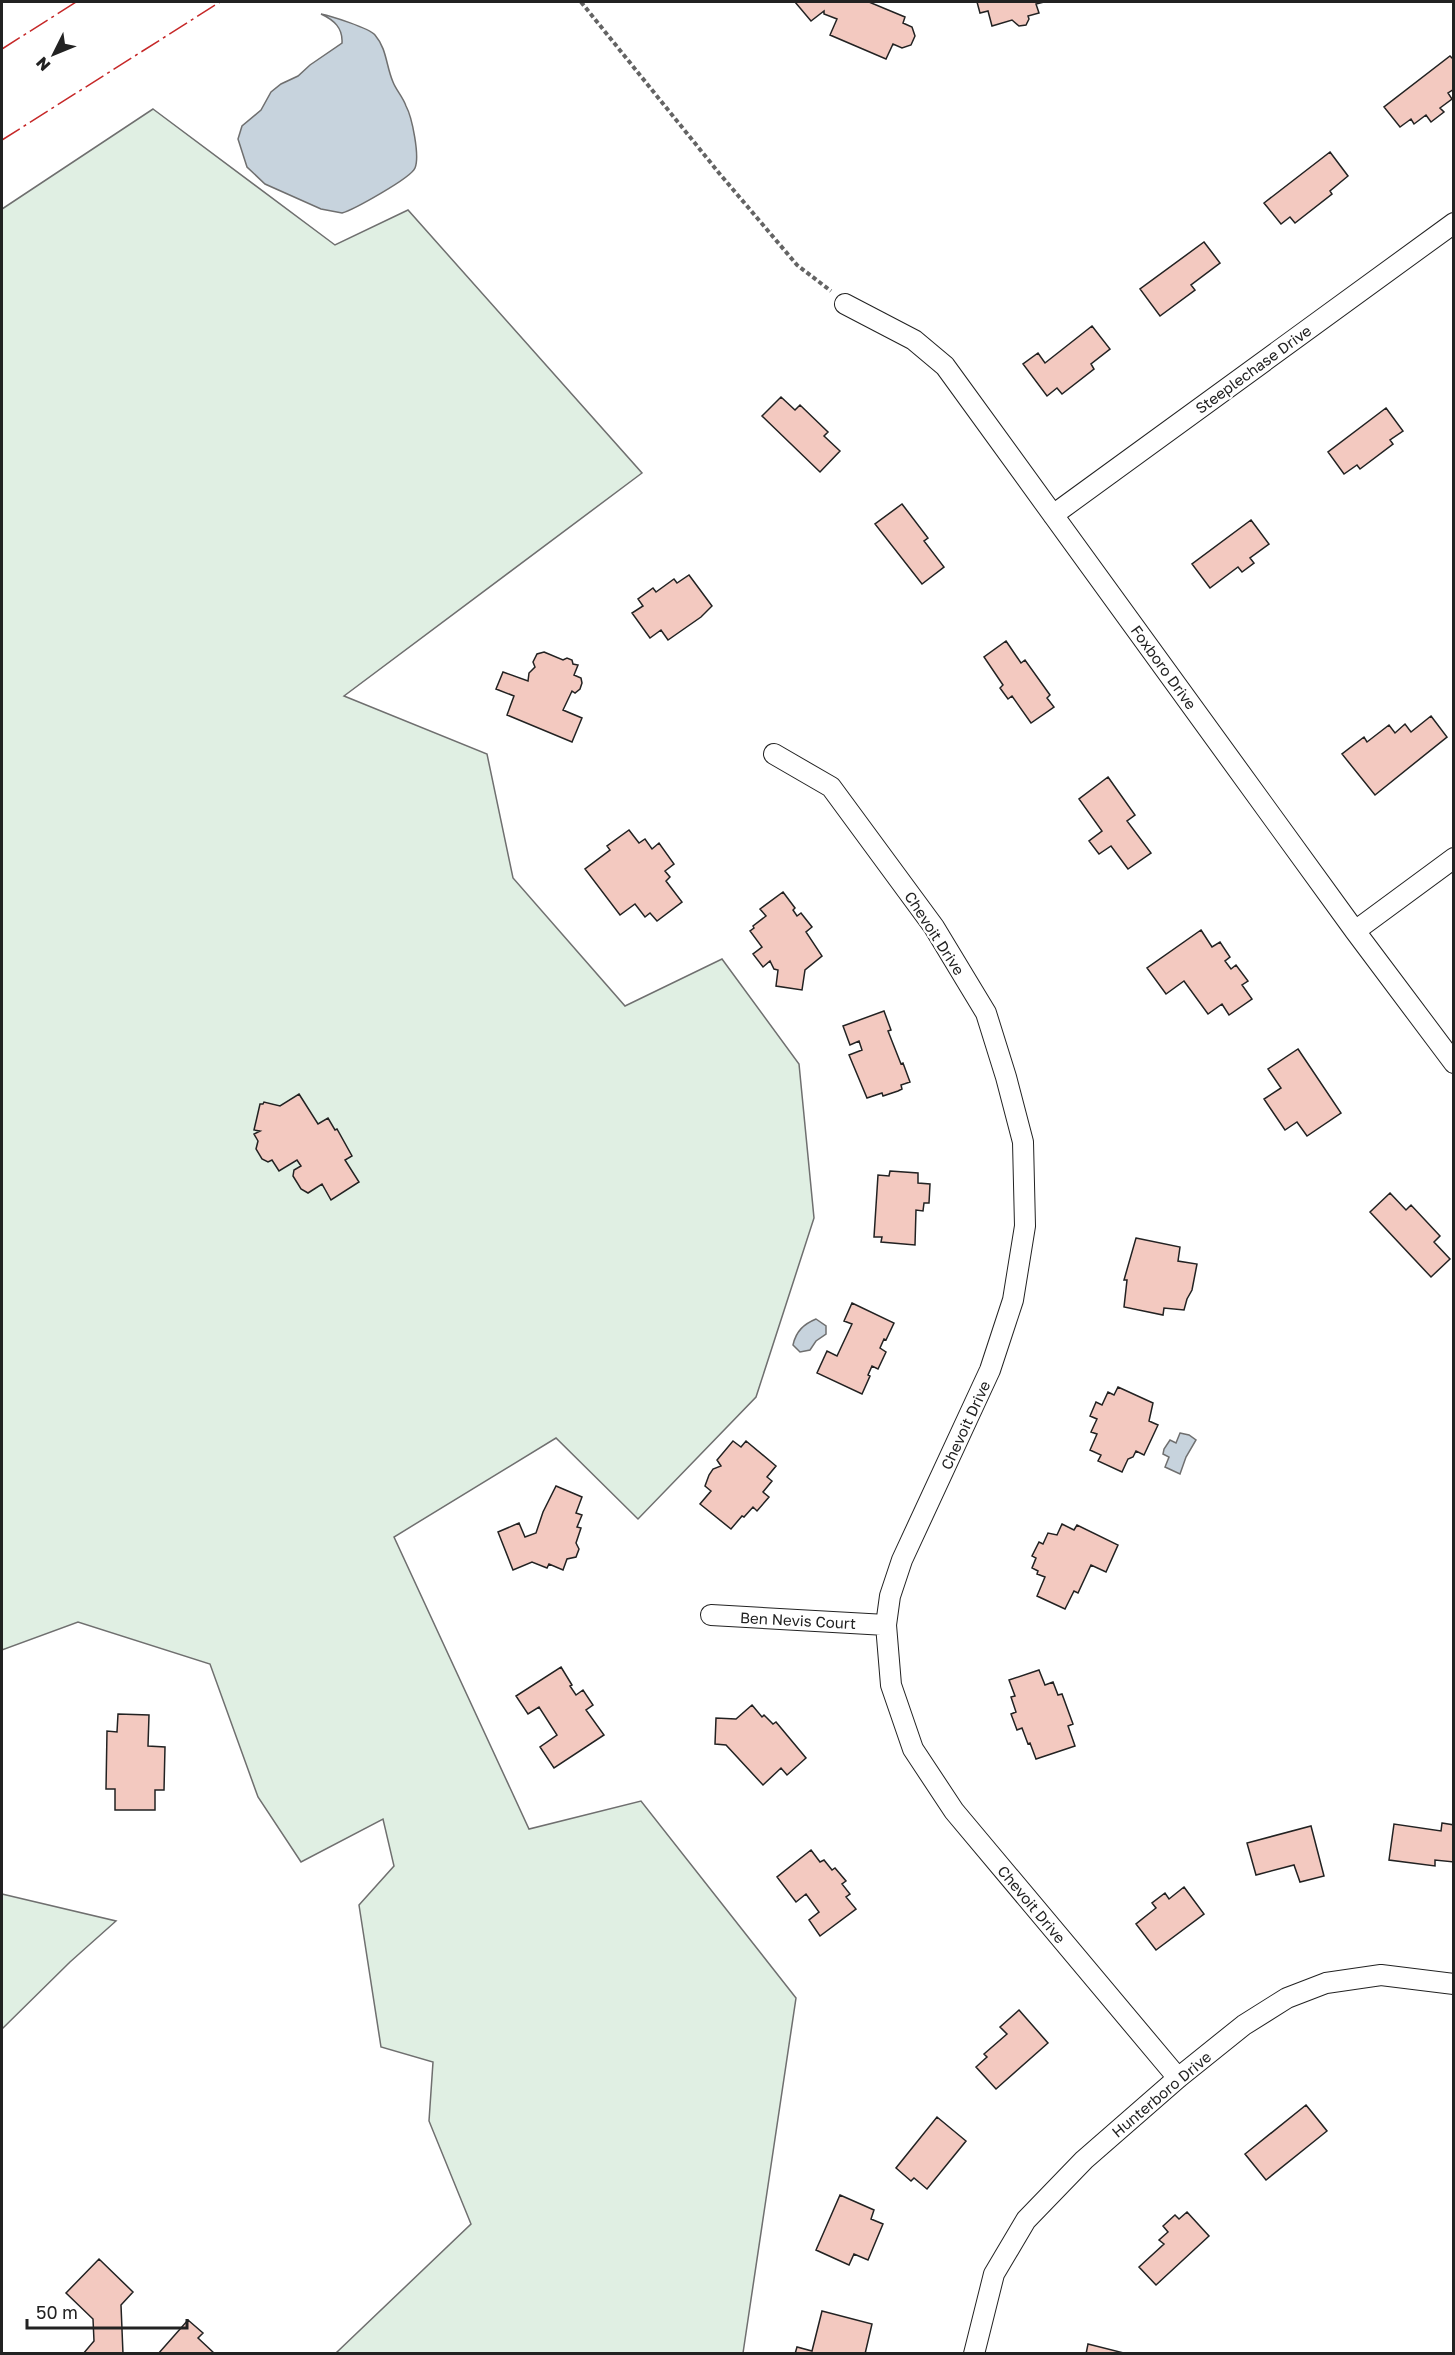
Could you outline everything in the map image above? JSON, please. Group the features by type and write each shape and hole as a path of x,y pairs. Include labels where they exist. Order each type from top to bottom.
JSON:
{"street":[{"name":"Steeplechase Drive","path":"1053,514 1454,224"},
{"name":"Foxboro Drive","path":"845,304 914,340 945,366 1355,931 1454,1063"},
{"name":"Chevoit Drive","path":"774,754 831,787 934,927 986,1013 1023,1142 1025,1226 1013,1300 990,1370 902,1560 890,1596 886,1625 891,1685 913,1749 954,1811 1178,2078"},
{"path":"1355,931 1454,858"},
{"name":"Ben Nevis Court","path":"711,1615 886,1625"},
{"name":"Hunterboro Drive","path":"974,2354 994,2274 1026,2220 1084,2160 1178,2078 1244,2025 1287,1998 1326,1983 1381,1975 1454,1984"}],"path":[{"path":"581,2 719,173 790,256 845,304"}],"green space":[{"path":"153,109 335,245 408,210 642,473 344,696 487,754 513,878 625,1006 722,959 799,1064 814,1218 756,1397 638,1519 556,1438 394,1537 529,1829 641,1801 796,1998 743,2353 336,2353 471,2224 429,2121 433,2062 381,2047 359,1905 394,1866 383,1819 301,1862 258,1797 210,1664 78,1622 2,1650 2,209"},
{"path":"2,1894 116,1921 70,1962 2,2029"}],"shaded area":[{"path":"321,14 365,29 379,40 393,82 408,111 416,146 415,168 411,173 381,193 342,213 321,209 265,184 247,167 238,139 242,126 261,110 271,92 298,76 342,43 337,25"},
{"path":"816,1319 826,1326 826,1334 816,1341 810,1350 800,1352 793,1345 796,1336 804,1326"},
{"path":"1180,1433 1196,1440 1186,1457 1180,1474 1165,1467 1169,1457 1163,1454 1170,1440 1176,1443"}],"building":[{"path":"795,2 869,2 905,17 903,23 912,27 915,36 911,45 902,48 893,44 886,59 830,35 837,19 824,14 824,11 811,21"},
{"path":"977,2 1044,2 1036,4 1039,13 1028,16 1026,25 1019,26 1012,20 992,26 988,11 980,13"},
{"path":"1450,56 1454,60 1454,89 1448,93 1452,99 1440,108 1444,112 1431,122 1426,115 1414,124 1411,119 1400,127 1384,107"},
{"path":"1330,152 1348,176 1330,191 1332,194 1295,223 1290,217 1281,224 1264,203"},
{"path":"1204,242 1220,263 1191,285 1195,290 1160,316 1140,289"},
{"path":"1092,326 1110,349 1091,364 1094,369 1062,394 1057,388 1047,396 1023,364 1038,353 1045,363"},
{"path":"781,397 795,410 800,405 828,432 824,436 840,451 820,472 762,416"},
{"path":"1386,408 1403,431 1390,440 1393,444 1360,469 1357,465 1344,474 1328,452"},
{"path":"902,504 928,538 924,541 944,567 922,584 875,524"},
{"path":"1251,520 1269,544 1250,558 1254,563 1242,572 1238,567 1210,588 1192,564"},
{"path":"689,575 712,606 701,617 668,640 661,630 650,638 632,613 643,606 638,599 653,588 656,592 674,579 677,583"},
{"path":"1006,641 1021,663 1025,660 1050,695 1047,698 1054,707 1031,723 1012,696 1008,699 1000,688 1003,685 984,657"},
{"path":"544,652 563,660 567,658 572,660 573,664 578,665 574,675 581,678 580,689 575,693 572,691 563,710 582,718 572,742 507,715 514,696 496,689 503,672 528,681 529,673 535,667 533,662 537,654"},
{"path":"1431,716 1447,737 1375,795 1342,754 1364,737 1367,742 1389,725 1395,733 1405,724 1411,732"},
{"path":"1108,777 1135,815 1127,821 1151,853 1128,869 1111,846 1099,854 1089,841 1102,831 1079,799"},
{"path":"629,830 639,843 645,839 652,849 659,843 674,864 665,871 670,877 666,881 682,902 657,921 650,913 645,917 635,904 620,915 585,869 610,850 607,846"},
{"path":"783,892 795,908 793,910 797,916 801,913 812,927 806,932 822,956 805,970 802,990 776,986 778,970 774,969 770,961 763,967 753,954 762,947 750,931 766,916 760,909"},
{"path":"1201,930 1212,947 1220,942 1230,957 1225,961 1231,969 1236,965 1248,981 1242,985 1252,999 1229,1015 1222,1004 1208,1014 1184,981 1166,994 1147,968"},
{"path":"884,1011 891,1030 888,1031 910,1082 901,1085 902,1089 898,1091 867,1098 849,1055 862,1050 859,1041 850,1045 843,1026"},
{"path":"1298,1049 1341,1113 1307,1136 1297,1122 1285,1130 1264,1099 1281,1088 1268,1069"},
{"path":"299,1094 318,1124 328,1118 352,1156 345,1160 359,1182 331,1200 322,1184 308,1193 301,1189 293,1176 294,1170 301,1166 297,1160 279,1171 272,1160 268,1162 262,1159 256,1149 258,1141 254,1134 260,1131 254,1130 260,1104 264,1102 280,1106"},
{"path":"890,1171 918,1173 918,1183 930,1184 929,1203 924,1203 923,1211 916,1210 915,1245 881,1242 882,1237 874,1237 878,1175 889,1176"},
{"path":"1390,1193 1406,1210 1411,1205 1440,1236 1434,1242 1450,1259 1431,1277 1370,1212"},
{"path":"1136,1238 1180,1247 1178,1261 1197,1264 1192,1290 1184,1310 1164,1308 1163,1315 1124,1307 1127,1280 1124,1280"},
{"path":"852,1303 894,1323 880,1348 886,1352 878,1369 872,1366 862,1394 817,1373 827,1351 837,1356 852,1324 844,1321"},
{"path":"1118,1387 1153,1403 1149,1421 1158,1425 1144,1455 1136,1451 1133,1457 1128,1459 1122,1472 1098,1461 1101,1455 1090,1450 1097,1434 1091,1432 1097,1419 1090,1416 1096,1402 1102,1405 1108,1392 1114,1395"},
{"path":"733,1441 741,1447 746,1441 776,1466 767,1477 772,1481 763,1492 769,1497 757,1511 753,1507 731,1529 700,1504 711,1491 705,1486 709,1475 713,1469 721,1466 717,1460"},
{"path":"556,1486 582,1497 576,1513 582,1515 577,1527 581,1528 576,1543 579,1549 576,1557 567,1559 563,1570 549,1564 547,1568 532,1562 513,1570 498,1532 519,1523 525,1537 536,1533"},
{"path":"1062,1524 1074,1530 1077,1525 1118,1545 1106,1572 1091,1565 1078,1593 1074,1591 1065,1609 1037,1596 1045,1577 1037,1574 1038,1571 1032,1568 1036,1558 1032,1556 1039,1542 1043,1544 1048,1533 1057,1535"},
{"path":"561,1667 576,1695 583,1690 593,1705 586,1710 604,1735 554,1768 540,1747 557,1735 539,1707 528,1714 516,1696"},
{"path":"1039,1670 1045,1685 1053,1682 1058,1695 1062,1694 1073,1724 1068,1726 1075,1746 1036,1759 1022,1728 1017,1730 1011,1714 1016,1712 1011,1697 1015,1696 1009,1680"},
{"path":"752,1705 762,1717 764,1715 773,1724 776,1722 806,1758 787,1775 781,1768 763,1785 726,1745 715,1744 716,1718 736,1719"},
{"path":"118,1714 149,1715 148,1746 165,1747 164,1790 155,1790 155,1810 115,1810 115,1789 106,1789 107,1731 117,1732"},
{"path":"1442,1823 1454,1825 1454,1862 1435,1860 1435,1866 1389,1860 1394,1824 1441,1831"},
{"path":"1311,1826 1324,1876 1300,1882 1294,1865 1256,1875 1247,1843"},
{"path":"811,1850 820,1862 824,1860 832,1870 835,1868 846,1881 842,1884 850,1894 846,1897 856,1909 820,1936 809,1920 819,1912 806,1894 796,1902 777,1877"},
{"path":"1184,1887 1204,1914 1156,1950 1136,1924 1156,1908 1152,1903 1165,1893 1169,1899"},
{"path":"1019,2010 1048,2043 996,2089 976,2067 987,2057 984,2054 1007,2034 1000,2027"},
{"path":"1306,2105 1327,2131 1266,2180 1245,2154"},
{"path":"937,2117 966,2141 927,2189 914,2178 911,2181 896,2168"},
{"path":"840,2195 874,2210 871,2219 883,2224 868,2260 854,2254 849,2265 816,2250"},
{"path":"1187,2212 1209,2236 1156,2285 1139,2267 1164,2244 1159,2240 1168,2232 1163,2226 1175,2215 1179,2219"},
{"path":"99,2259 133,2292 121,2305 123,2354 83,2354 94,2341 93,2319 66,2293"},
{"path":"822,2311 872,2324 865,2354 795,2354 797,2347 812,2351"},
{"path":"188,2320 203,2333 198,2338 215,2354 158,2354"},
{"path":"1088,2344 1124,2353 1124,2354 1086,2354"}],"power":[{"path":"2,49 76,2"},
{"path":"2,140 220,2"}]}
